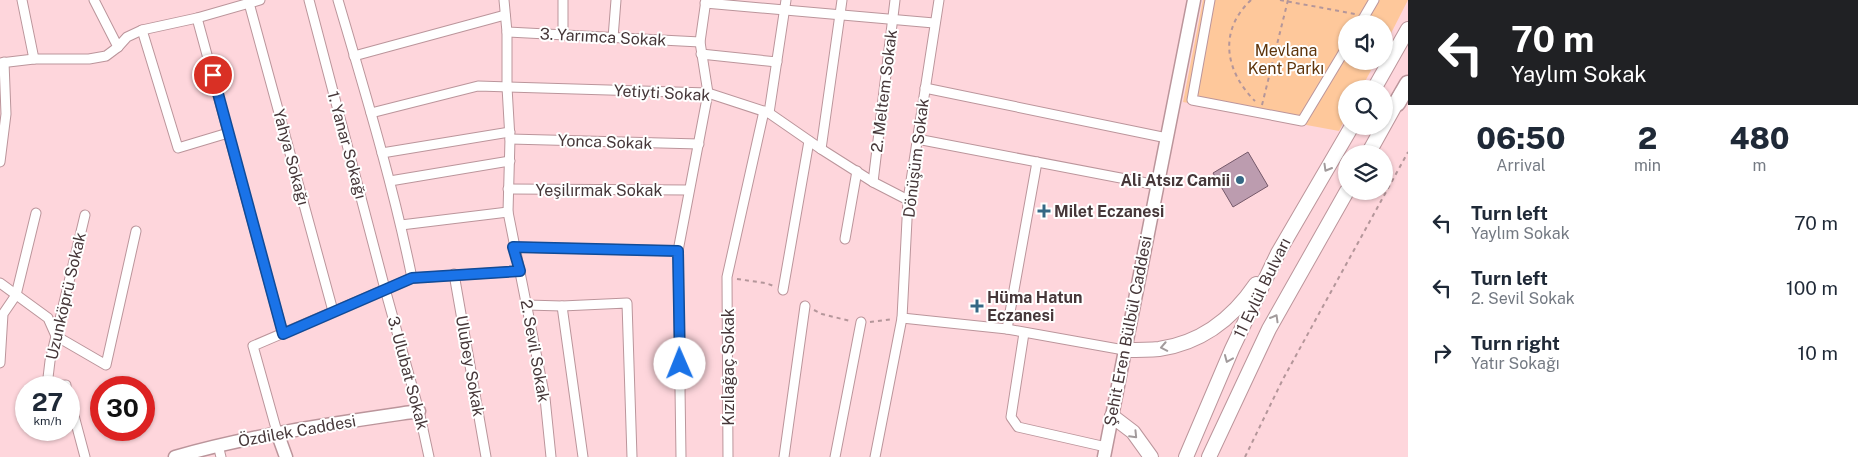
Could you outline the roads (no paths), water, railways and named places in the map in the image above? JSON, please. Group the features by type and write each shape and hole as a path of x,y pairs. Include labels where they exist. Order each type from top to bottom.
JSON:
{"highway":[{"path":"1397,102 1408,83"}],"main road":[{"name":"Şehit Eren Bülbül Caddesi","path":"1105,452 1194,0"},
{"path":"1393,55 1408,21"},
{"path":"1393,55 1408,29"},
{"path":"1373,145 1397,102"},
{"name":"11 Eylül Bulvarı","path":"1186,457 1232,349 1278,253 1347,135"},
{"name":"11 Eylül Bulvarı","path":"1209,457 1269,329 1342,200"},
{"path":"1124,350 1160,349 1201,335 1220,324 1248,297 1278,253"},
{"name":"Özdilek Caddesi","path":"175,457 220,451 277,432 419,411"},
{"path":"1112,416 1132,432 1151,457"},
{"path":"277,432 286,457"}],"street":[{"path":"22,0 34,59"},
{"path":"94,0 118,47"},
{"path":"0,162 6,114 2,62 34,59 89,59 106,56 127,38 142,30 197,18 260,0"},
{"name":"1. Yanar Sokağı","path":"309,0 385,289"},
{"path":"338,0 390,181 412,278"},
{"name":"2. Sevil Sokak","path":"504,0 507,32 507,87 510,135 508,212 513,247 527,305 544,398 551,457"},
{"path":"563,0 563,35"},
{"path":"613,38 616,0"},
{"name":"Kızılağaç Sokak","path":"728,457 728,278 767,112 786,0"},
{"path":"821,149 842,0"},
{"name":"2. Meltem Sokak","path":"873,182 895,0"},
{"name":"Dönüşüm Sokak","path":"875,457 902,318 908,200 939,0"},
{"path":"1210,0 1192,100 1302,121 1338,61"},
{"path":"1365,15 1374,0"},
{"path":"681,457 678,251 708,93 700,42 706,1 934,23"},
{"name":"Yahya Sokağı","path":"249,3 333,311"},
{"path":"354,56 506,14"},
{"path":"197,18 283,334"},
{"path":"142,30 178,148 228,133"},
{"name":"3. Yarımca Sokak","path":"507,32 700,42"},
{"path":"701,54 777,62"},
{"name":"Yetiyti Sokak","path":"370,113 478,86 708,93 767,112 873,182 908,200"},
{"path":"925,88 1166,138"},
{"name":"Yonca Sokak","path":"382,153 510,135 699,144"},
{"path":"917,139 1157,185"},
{"path":"783,290 809,141"},
{"path":"390,181 510,161"},
{"path":"1007,330 1037,162"},
{"path":"845,239 857,171"},
{"name":"Yeşilırmak Sokak","path":"508,190 689,190"},
{"path":"401,225 508,212"},
{"path":"0,363 3,314 16,295 36,213"},
{"name":"Uzunköprü Sokak","path":"48,376 50,361 85,215"},
{"path":"0,283 48,318 56,336 106,365 136,231"},
{"path":"513,247 678,251"},
{"path":"277,432 253,346 412,278 520,271"},
{"name":"Ulubey Sokak","path":"454,274 486,457"},
{"name":"3. Ulubat Sokak","path":"385,289 419,411 428,457"},
{"path":"527,305 562,306 627,303 632,457"},
{"path":"562,306 583,457"},
{"path":"784,457 805,306"},
{"path":"902,318 1024,332 1124,350"},
{"path":"835,457 861,322"},
{"path":"1024,332 1011,417 1018,427 1105,452"},
{"path":"80,441 84,457"}],"place":[{"name":"Ali Atsız Camii","path":"1240,180"},
{"name":"Milet Eczanesi","path":"1044,211"},
{"name":"Hüma Hatun Eczanesi","path":"977,306"}],"park label":[{"name":"Mevlana Kent Parkı","path":"1286,59"}]}
